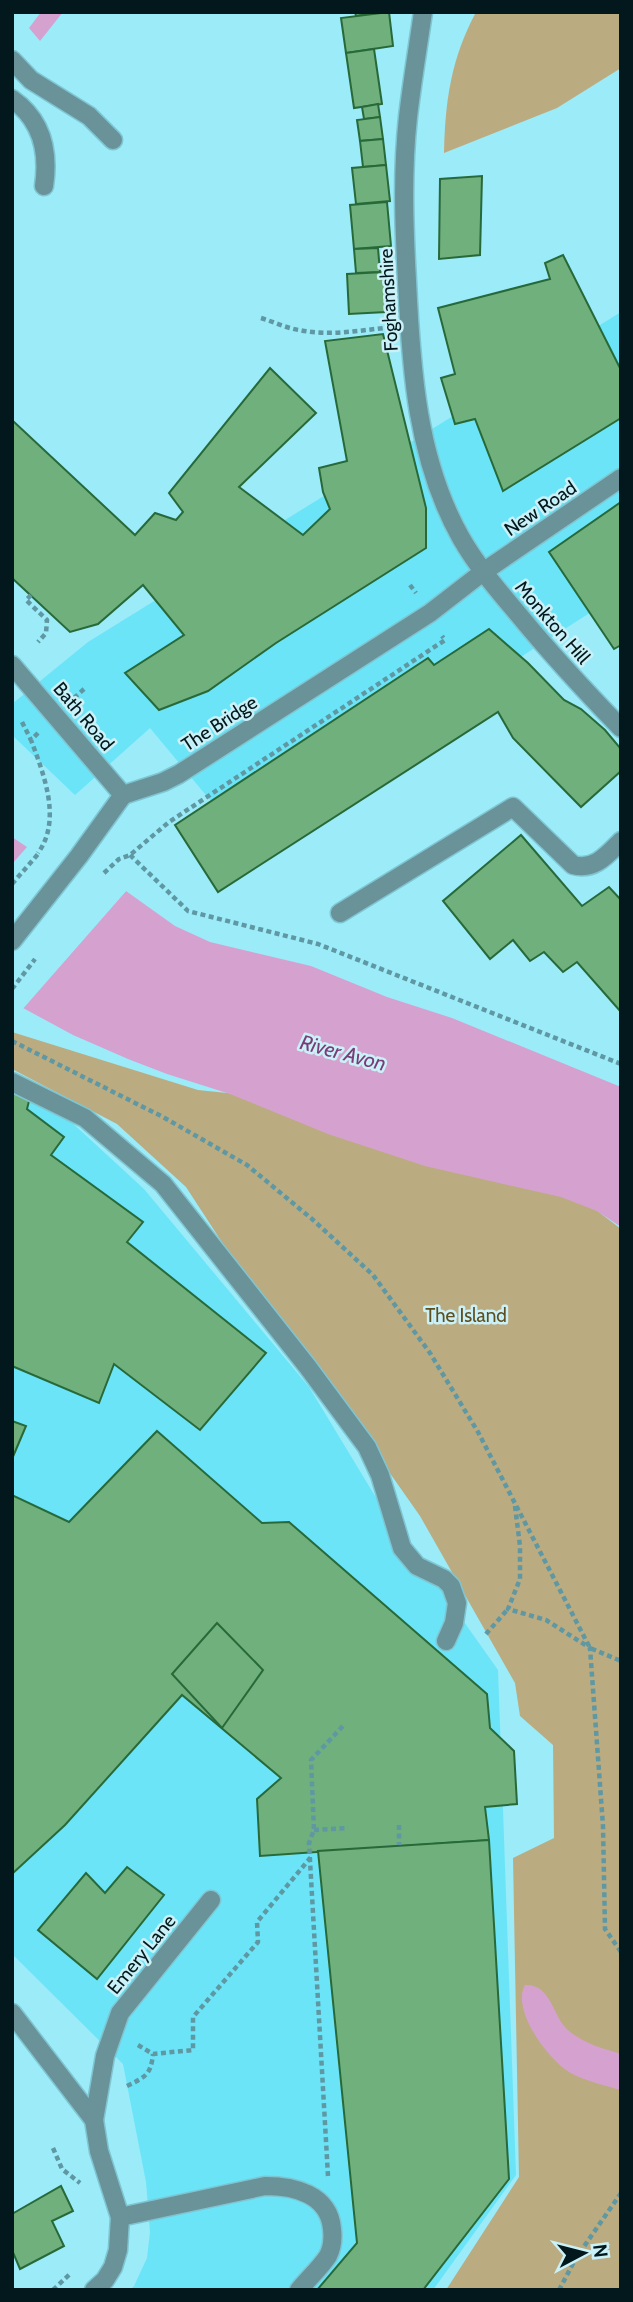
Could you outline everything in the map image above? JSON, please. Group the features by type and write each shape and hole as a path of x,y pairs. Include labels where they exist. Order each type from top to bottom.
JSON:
{"street":[{"name":"Foghamshire","path":"423,12 408,118 404,182 409,327 416,402 428,457 446,508 483,572"},
{"path":"12,60 31,80 89,116 113,140"},
{"path":"12,99 36,125 43,139 46,157 44,186"},
{"name":"New Road","path":"483,572 621,478"},
{"name":"Monkton Hill","path":"483,572 560,664 621,728"},
{"name":"The Bridge","path":"123,795 179,774 430,613 483,572"},
{"name":"Bath Road","path":"12,664 123,795"},
{"path":"12,942 123,795"},
{"path":"340,913 513,807 573,865 594,864 621,841"},
{"path":"12,1082 85,1118 163,1184 307,1366 367,1447 380,1475 402,1548 417,1566 444,1579 451,1586 457,1603 454,1623 446,1641"},
{"name":"Emery Lane","path":"94,2290 105,2280 113,2267 118,2250 120,2217 99,2151 94,2120 113,2031 120,2013 211,1900"},
{"name":"Emery Lane","path":"12,2014 94,2120"},
{"path":"120,2217 213,2199 245,2189 287,2186 316,2198 331,2220 332,2242 328,2255 299,2290"}],"path":[{"path":"261,318 317,333 392,328"},
{"path":"31,595 26,600 47,620 46,633 38,642"},
{"path":"38,853 49,834"},
{"path":"102,874 119,859 130,856 185,909 317,944 621,1064"},
{"path":"12,1041 163,1117 247,1165 373,1275 430,1353 478,1432 590,1648 603,1826 605,1928 621,1952"},
{"path":"486,1634 508,1609 520,1579 520,1546 514,1502"},
{"path":"508,1609 546,1620 590,1648 621,1661"},
{"path":"331,2220 309,1843 314,1830 310,1760 343,1726"},
{"path":"399,1825 399,1845"},
{"path":"314,1830 348,1828"},
{"path":"113,2031 153,2054 193,2050 193,2017 258,1942 257,1922 311,1857"},
{"path":"122,2095 124,2087 144,2077 151,2067 153,2054"},
{"path":"53,2148 62,2169 83,2186"},
{"path":"559,2290 576,2258 621,2193"},
{"path":"54,2290 79,2265"}],"shaded area":[{"path":"621,312 621,593 240,836 150,728 75,795 12,735 12,704 88,642"},
{"path":"12,1093 68,1119 144,1189 309,1387 375,1496 498,1670 516,2175 433,2290 130,2290 147,2258 150,2232 146,2182 123,2064 12,1954"}],"green space":[{"path":"476,12 621,12 621,68 557,108 444,153 451,81 467,29"},
{"name":"The Island","path":"12,1032 198,1090 266,1097 553,1177 621,1229 621,2290 446,2290 519,2177 513,1858 554,1838 553,1745 520,1716 515,1683 420,1516 335,1395 229,1253 186,1187 117,1124 12,1069"}],"water":[{"path":"41,12 63,12 40,41 29,28"},
{"path":"12,837 27,847 12,864"},
{"name":"River Avon","path":"126,891 175,926 210,942 311,966 387,997 452,1018 621,1087 621,1227 597,1211 561,1197 425,1166 328,1134 230,1094 128,1059 73,1035 23,1008"},
{"path":"525,1985 534,1986 546,1995 569,2031 594,2045 621,2054 621,2090 575,2075 551,2056 527,2020 522,1995"}],"pier":[{"path":"123,889 126,891 21,1011 21,1006"}],"building":[{"path":"355,12 381,12 356,16"},
{"path":"389,12 393,46 346,53 341,18"},
{"path":"374,49 382,104 354,108 346,53"},
{"path":"378,104 380,117 364,119 362,107"},
{"path":"380,117 383,139 360,141 357,120"},
{"path":"383,139 386,165 363,167 360,141"},
{"path":"386,165 390,201 356,204 352,168"},
{"path":"482,176 480,255 439,259 440,179"},
{"path":"387,202 391,246 354,249 350,205"},
{"path":"378,248 380,272 356,273 354,249"},
{"path":"563,255 621,370 621,418 503,491 475,419 455,424 441,378 455,374 438,308 550,279 545,263"},
{"path":"384,272 386,312 349,314 347,274"},
{"path":"383,334 426,508 426,548 276,643 208,691 159,710 125,673 184,635 143,585 98,624 70,632 12,578 12,420 135,535 155,513 176,520 183,512 169,493 270,368 316,413 239,487 303,535 330,509 323,492 319,468 347,461 325,341"},
{"path":"621,502 621,645 614,649 549,552"},
{"path":"489,629 528,663 564,700 581,709 605,730 621,749 621,771 581,807 513,738 498,712 218,892 175,825 428,658 434,665"},
{"path":"521,835 582,906 609,887 621,900 621,1012 577,962 563,972 544,952 530,961 513,940 490,959 443,901"},
{"path":"12,1088 30,1097 27,1109 64,1137 51,1155 143,1222 127,1242 266,1353 200,1430 114,1364 99,1403 12,1366"},
{"path":"12,1421 26,1426 12,1459"},
{"path":"157,1431 262,1523 289,1522 487,1694 490,1728 514,1751 517,1804 485,1807 489,1840 260,1856 257,1799 281,1778 182,1695 65,1825 12,1874 12,1495 69,1522"},
{"path":"217,1623 263,1670 222,1728 172,1674"},
{"path":"489,1840 509,2179 423,2290 317,2290 357,2243 318,1851"},
{"path":"127,1867 164,1895 97,1979 38,1930 86,1873 105,1893"},
{"path":"61,2186 73,2211 52,2221 64,2246 20,2269 12,2250 12,2214"}]}
